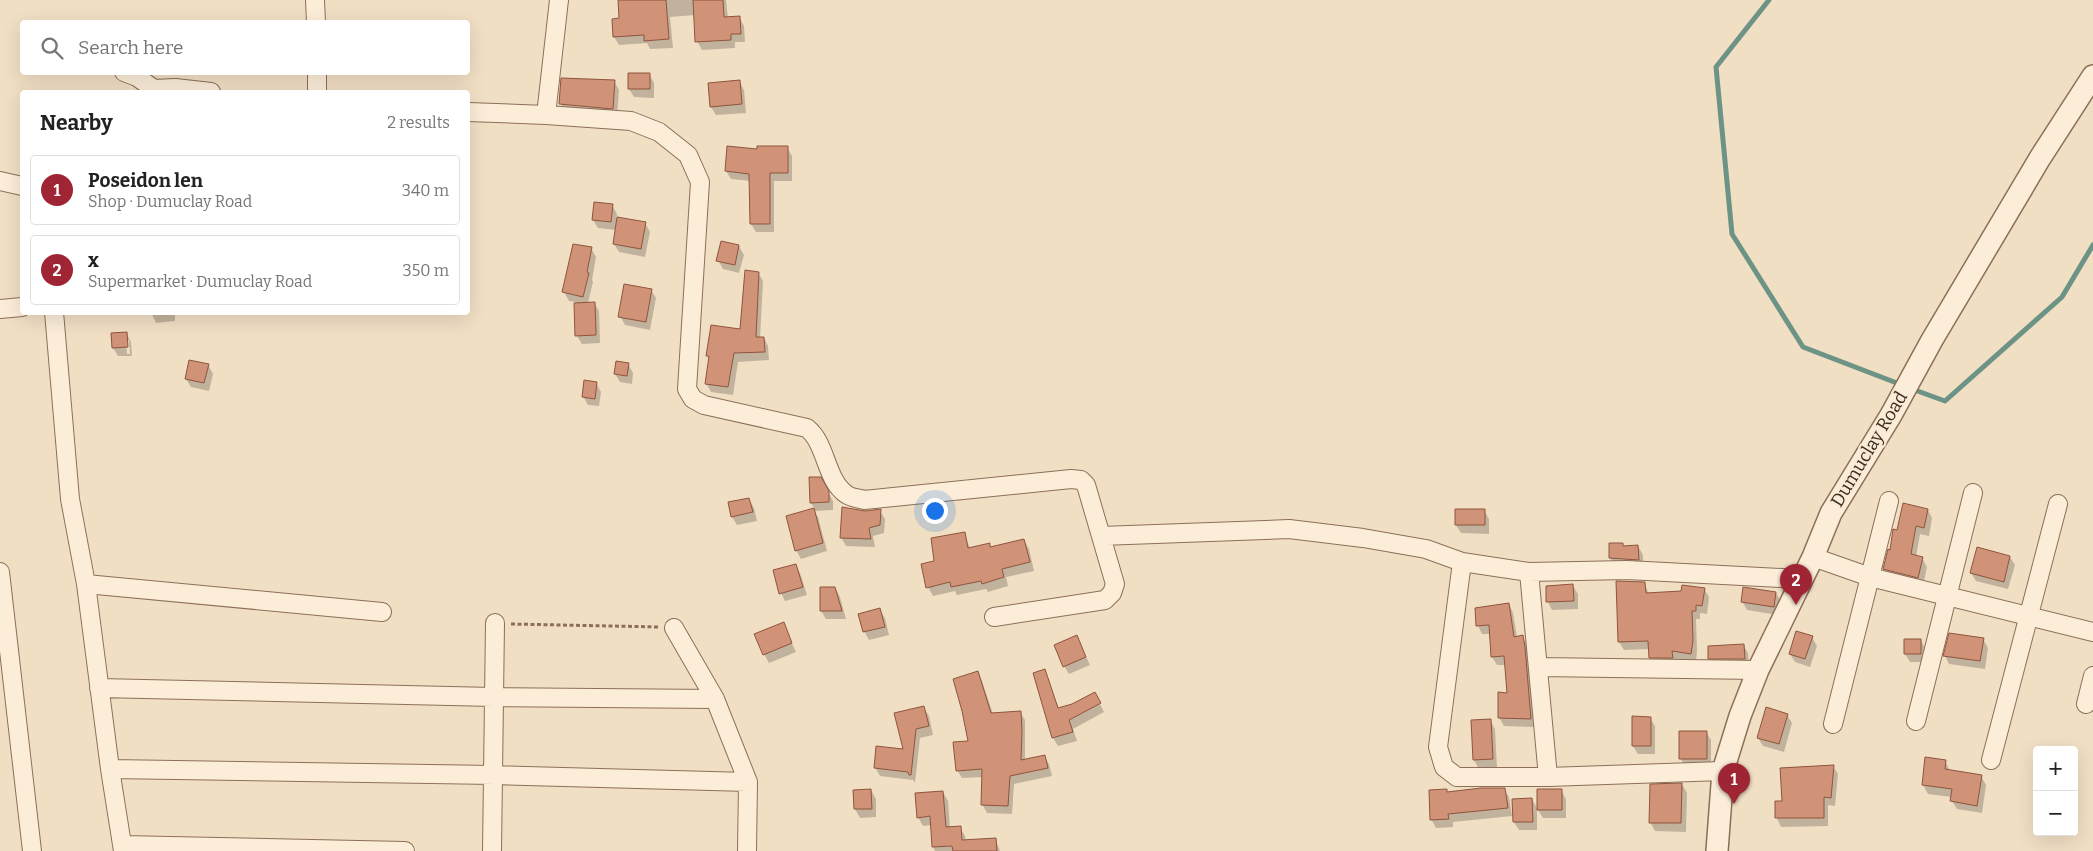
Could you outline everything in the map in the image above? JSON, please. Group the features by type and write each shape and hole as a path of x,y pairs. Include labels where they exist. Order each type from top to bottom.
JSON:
{"street":[{"path":"315,0 316,20"},
{"path":"546,115 558,0"},
{"path":"132,75 154,89 175,88 193,90"},
{"path":"317,75 317,90"},
{"name":"Dumuclay Road","path":"1717,851 1723,772 1740,716 1758,670 1813,557 1831,513 1891,415 1932,340 2040,158 2093,76"},
{"path":"470,112 631,121 659,132 688,155 700,182 687,389 693,399 704,406 806,428 814,434 836,483 846,495 864,500 944,491 1081,480 1086,485 1114,584 1112,593 1105,600 994,617"},
{"path":"0,181 20,186"},
{"path":"0,309 20,307"},
{"path":"54,315 70,500 86,584 110,769 123,848 405,851"},
{"path":"1916,721 1973,493"},
{"path":"1833,724 1889,501"},
{"path":"1991,760 2058,504"},
{"path":"1100,536 1289,529 1363,538 1426,549 1462,562 1529,572 1627,570 1801,579"},
{"path":"1813,557 1870,577 2093,632"},
{"path":"1462,562 1438,747 1444,767 1457,777 1548,777 1723,772"},
{"path":"0,572 32,851"},
{"path":"1529,572 1548,777"},
{"path":"86,584 382,612"},
{"path":"492,851 495,623"},
{"path":"674,628 715,699 748,782 747,851"},
{"path":"1539,667 1758,670"},
{"path":"2086,704 2093,676"},
{"path":"99,688 493,697 715,699"},
{"path":"110,769 494,775 748,782"}],"path":[{"path":"495,623 674,628"}],"building":[{"path":"618,0 666,0 669,39 644,41 644,35 613,37 612,19 619,18"},
{"path":"693,0 723,0 724,17 740,16 741,34 731,34 731,40 695,42"},
{"path":"628,73 650,73 650,89 628,89"},
{"path":"561,78 615,80 613,109 559,104"},
{"path":"740,80 742,104 710,107 708,83"},
{"path":"727,146 757,149 757,146 788,146 788,173 770,173 770,224 750,224 749,174 725,171"},
{"path":"594,202 613,204 611,222 592,220"},
{"path":"617,217 646,222 641,249 613,244"},
{"path":"721,241 739,245 735,265 716,261"},
{"path":"573,244 592,247 587,272 589,273 583,297 562,292"},
{"path":"745,270 759,272 756,337 764,337 765,352 734,353 728,387 705,384 709,356 706,356 711,325 740,329"},
{"path":"624,284 652,289 646,322 618,317"},
{"path":"595,302 596,335 575,336 574,303"},
{"path":"127,332 128,347 112,348 111,333"},
{"path":"189,360 209,364 204,383 185,379"},
{"path":"616,361 629,363 627,376 614,374"},
{"path":"584,380 597,382 595,399 582,397"},
{"path":"809,477 821,477 829,491 829,502 810,503"},
{"path":"749,498 753,512 731,517 728,502"},
{"path":"1903,503 1928,509 1924,528 1916,526 1911,554 1923,557 1918,578 1883,569 1888,549 1890,550 1893,529 1897,530"},
{"path":"842,507 865,511 881,509 880,525 869,528 871,539 840,538"},
{"path":"814,508 823,543 795,551 786,516"},
{"path":"1455,509 1485,509 1485,525 1455,525"},
{"path":"965,532 968,548 990,543 990,547 1024,539 1030,562 1002,569 1004,577 982,584 981,581 951,587 950,582 926,588 921,564 934,561 931,538"},
{"path":"1609,543 1623,543 1623,546 1638,545 1639,560 1609,558"},
{"path":"1977,547 2010,556 2004,582 1970,573"},
{"path":"796,564 803,587 779,594 773,570"},
{"path":"1616,581 1645,582 1646,593 1681,591 1682,585 1705,588 1702,606 1696,605 1696,611 1692,611 1693,641 1691,654 1672,651 1673,658 1649,658 1648,641 1618,642"},
{"path":"1573,584 1574,601 1546,602 1546,586"},
{"path":"820,587 835,587 842,611 820,611"},
{"path":"1743,587 1776,592 1774,607 1741,602"},
{"path":"1509,603 1514,637 1523,635 1531,719 1498,718 1498,692 1507,693 1504,656 1491,657 1489,625 1476,626 1475,608"},
{"path":"880,608 885,627 863,632 858,614"},
{"path":"784,622 792,643 763,655 754,634"},
{"path":"1796,631 1813,636 1805,659 1789,654"},
{"path":"1949,633 1984,638 1980,661 1943,656"},
{"path":"1077,635 1086,657 1063,667 1054,645"},
{"path":"1904,639 1921,639 1921,654 1904,654"},
{"path":"1744,644 1745,659 1708,659 1708,646"},
{"path":"1045,669 1058,708 1072,704 1095,692 1101,703 1069,720 1073,732 1052,738 1033,673"},
{"path":"978,671 991,713 1021,711 1021,760 1045,755 1048,768 1010,776 1008,806 981,805 982,769 956,771 953,742 968,741 953,679"},
{"path":"924,706 929,726 916,729 911,775 908,772 874,768 876,746 903,749 894,713"},
{"path":"1766,707 1788,714 1779,744 1757,738"},
{"path":"1632,716 1651,717 1651,746 1632,746"},
{"path":"1491,719 1493,759 1473,760 1471,720"},
{"path":"1679,731 1707,731 1707,759 1679,759"},
{"path":"1925,757 1946,760 1945,769 1982,775 1977,806 1950,801 1952,789 1922,785"},
{"path":"1834,765 1831,798 1824,797 1824,818 1775,818 1775,801 1782,801 1780,768"},
{"path":"1682,783 1681,823 1649,823 1650,784"},
{"path":"1481,788 1505,788 1508,808 1448,814 1449,819 1430,820 1429,790 1447,789 1447,792"},
{"path":"871,789 872,809 854,809 853,790"},
{"path":"1537,789 1562,789 1562,810 1537,810"},
{"path":"943,791 946,827 961,826 962,840 996,838 997,851 953,851 952,846 932,847 930,816 917,818 915,793"},
{"path":"1532,798 1533,822 1513,822 1512,799"}],"waterway":[{"path":"1769,0 1716,67 1732,234 1803,347 1902,385"},
{"path":"1912,389 1945,401 2062,297 2093,245"}],"place":[{"name":"x","path":"1796,605"},
{"name":"Poseidon len","path":"1734,804"}]}
